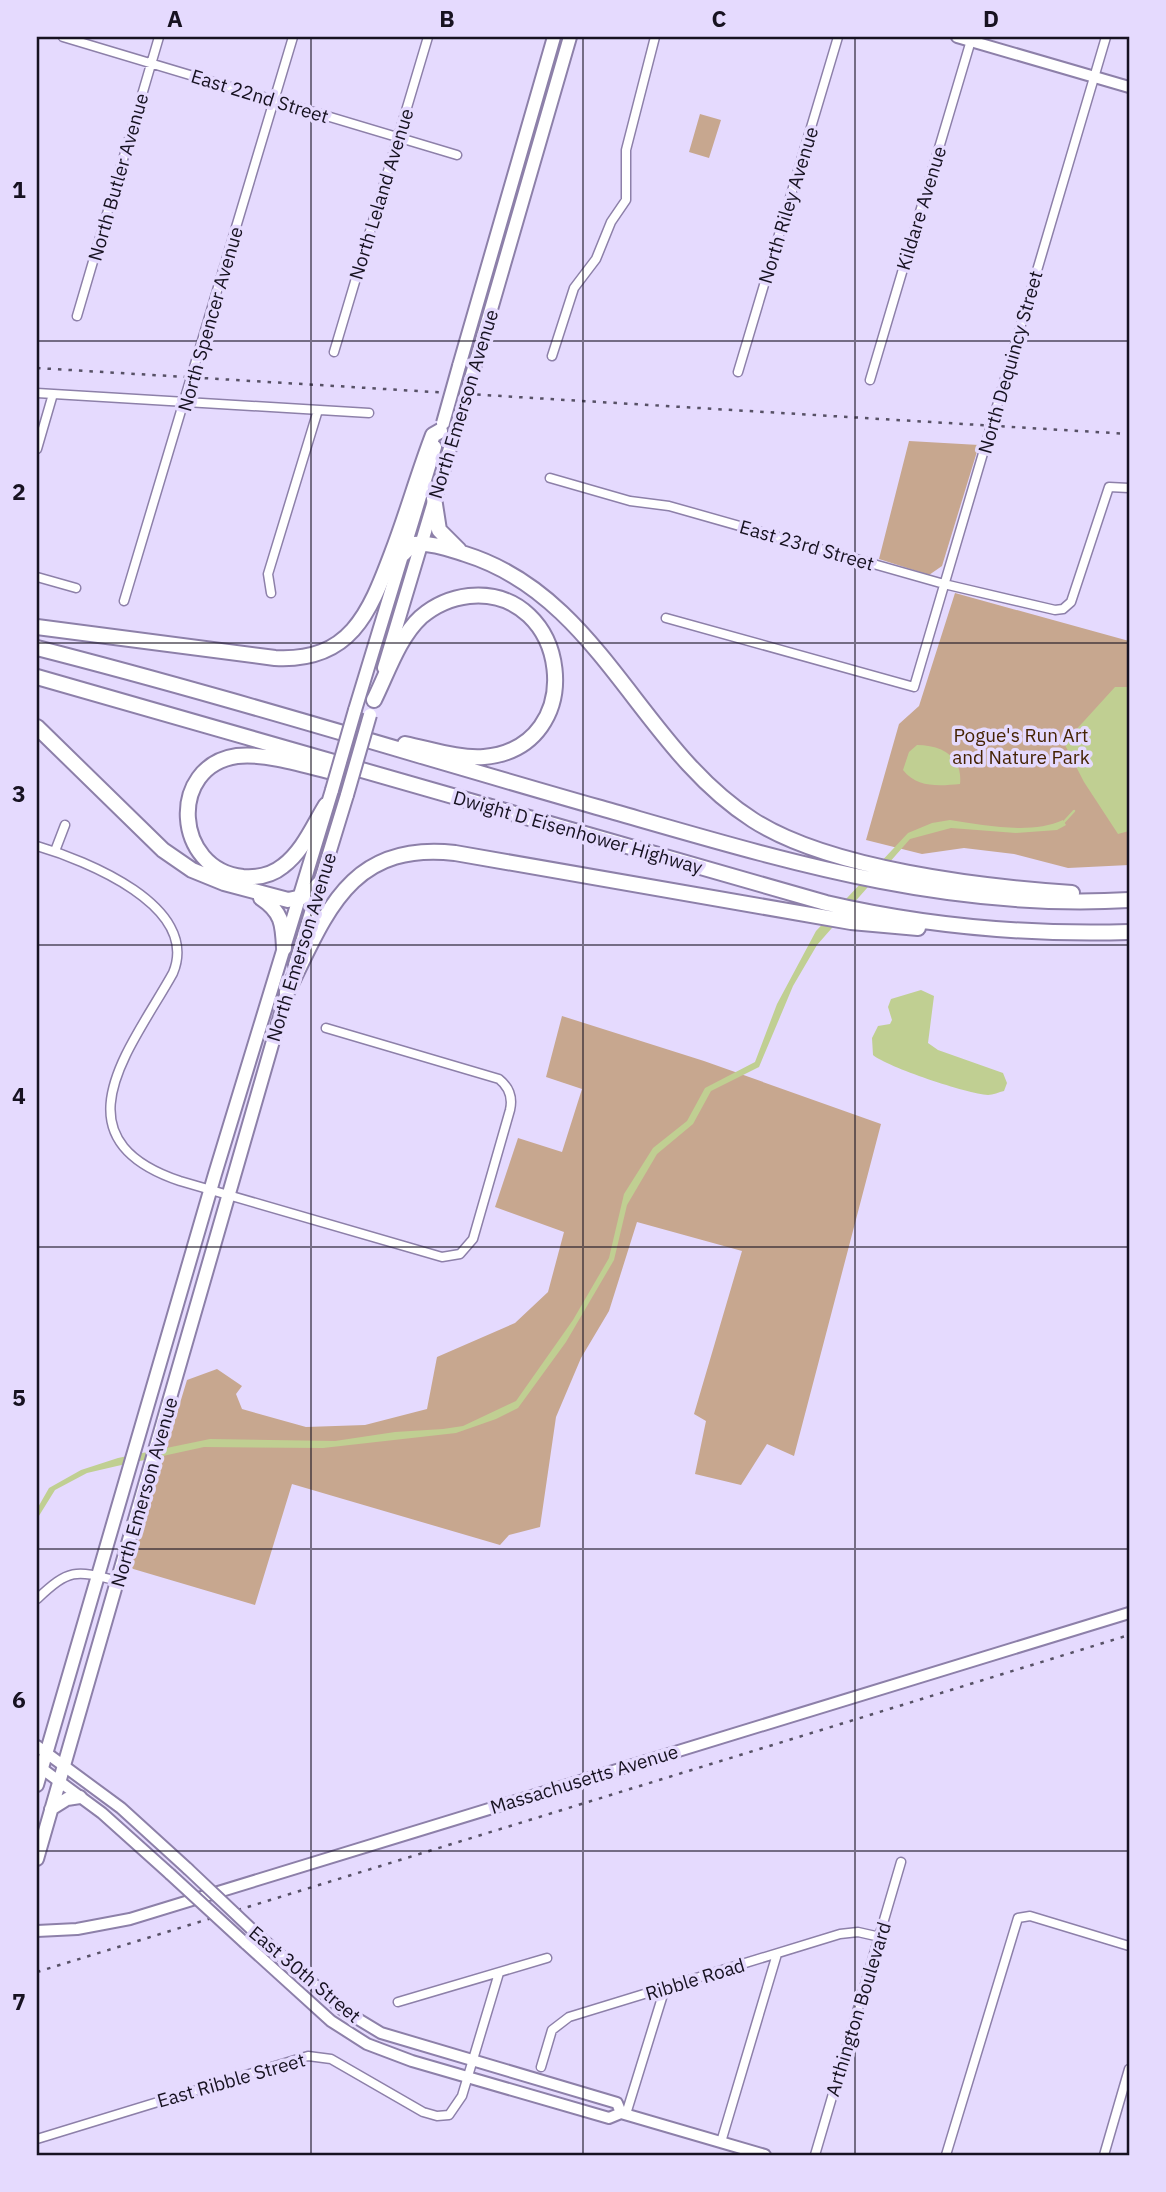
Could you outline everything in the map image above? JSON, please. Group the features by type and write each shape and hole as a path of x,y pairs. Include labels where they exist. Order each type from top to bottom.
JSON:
{"highway":[{"path":"37,627 275,658 302,657 321,652 351,633 370,609 433,435 442,427"},
{"path":"434,498 439,530 448,542 463,553"},
{"path":"403,554 410,546 420,544 463,553 513,573 556,606 683,759 727,801 754,821 786,837 852,859 909,872 989,885 1129,899"},
{"path":"312,726 468,756 503,753 528,739 544,721 556,689 555,661 543,634 522,611 490,597 462,597 435,607 415,623 374,700"},
{"name":"Dwight D Eisenhower Highway","path":"37,648 836,874 896,886 1019,900 1129,899"},
{"name":"Dwight D Eisenhower Highway","path":"37,677 812,900 866,918"},
{"path":"37,727 168,854 203,875 288,900 307,896 320,883"},
{"path":"326,805 291,860 276,871 260,876 232,875 212,866 196,849 187,824 189,798 200,778 215,764 238,756 257,757 465,800"},
{"path":"287,992 323,917 339,894 379,864 418,852 467,855 798,913 866,918 899,928 1129,932"},
{"path":"251,891 278,912 283,925 284,948"}],"main road":[{"name":"North Emerson Avenue","path":"37,1859 160,1433 284,948 442,427 554,37"},
{"name":"North Emerson Avenue","path":"37,1785 41,1749 98,1576 138,1438 287,992 570,37"},
{"path":"957,37 972,39 1129,87"},
{"name":"Massachusetts Avenue","path":"37,1931 85,1928 130,1919 1129,1613"},
{"name":"East 30th Street","path":"41,1749 121,1808 261,1938 331,2000 361,2022 470,2070 612,2118 623,2113"},
{"name":"East 30th Street","path":"39,1766 80,1797 170,1874 320,2013 355,2038 397,2056 617,2104 623,2113 765,2155"},
{"path":"51,1809 67,1798 80,1797"}],"street":[{"name":"East 22nd Street","path":"64,37 457,155"},
{"name":"North Butler Avenue","path":"77,316 159,37"},
{"name":"North Spencer Avenue","path":"124,601 186,402 293,37"},
{"name":"North Leland Avenue","path":"334,352 428,37"},
{"path":"552,356 574,288 596,260 611,222 626,200 626,150 654,37"},
{"name":"North Riley Avenue","path":"738,372 838,37"},
{"name":"North Dequincy Street","path":"666,618 914,687 1106,37"},
{"name":"Kildare Avenue","path":"870,380 972,39"},
{"path":"37,393 369,413"},
{"path":"37,449 53,394"},
{"path":"271,593 268,574 318,410"},
{"name":"East 23rd Street","path":"550,478 630,501 669,506 944,583 1043,608 1063,609 1071,602 1109,487 1129,488"},
{"path":"37,577 76,588"},
{"path":"55,851 65,825"},
{"path":"37,846 96,866 165,917 176,934 177,965 117,1068 110,1095 111,1114 118,1137 139,1163 165,1176 442,1257 460,1254 474,1236 510,1110 510,1092 499,1079 326,1028"},
{"path":"37,1599 68,1573 118,1581"},
{"name":"Arthington Boulevard","path":"815,2155 901,1862"},
{"path":"946,2155 1018,1918 1030,1916 1129,1946"},
{"name":"Ribble Road","path":"541,2067 551,2033 561,2021 849,1933 880,1937"},
{"path":"722,2143 777,1954"},
{"path":"398,2002 547,1958"},
{"path":"470,2070 499,1973"},
{"path":"623,2113 665,1988"},
{"name":"East Ribble Street","path":"37,2139 308,2056 331,2059 416,2108 437,2116 449,2115 455,2110 470,2070"},
{"path":"1104,2155 1129,2069"}],"green space":[{"path":"700,114 721,120 709,158 689,152"},
{"path":"909,441 979,445 942,566 929,575 879,559"},
{"name":"Pogue's Run Art and Nature Park","path":"955,593 1129,641 1129,865 1068,868 1014,854 964,848 922,854 866,840 899,724 919,706"},
{"path":"562,1016 704,1061 881,1124 794,1456 767,1444 741,1485 695,1474 706,1421 694,1414 742,1251 637,1222 609,1311 581,1358 556,1417 540,1527 509,1535 500,1545 292,1484 255,1605 130,1568 187,1380 217,1369 242,1386 236,1394 242,1409 306,1427 365,1425 427,1409 437,1357 515,1323 548,1292 564,1232 495,1207 518,1138 562,1152 582,1089 546,1077"}],"shaded area":[{"path":"1115,687 1129,687 1129,831 1118,834 1084,782 1064,743"},
{"path":"917,745 935,747 949,754 958,767 960,784 929,785 909,776 903,770 909,752"},
{"path":"950,820 1007,828 1037,827 1063,820 1066,825 1057,830 1016,833 951,828 910,839 817,945 793,986 759,1067 711,1091 693,1124 657,1154 627,1205 614,1260 566,1342 518,1408 456,1433 323,1448 204,1447 117,1466 87,1473 55,1490 37,1519 37,1509 49,1488 81,1470 118,1458 210,1439 335,1441 395,1432 443,1429 463,1426 516,1401 573,1320 609,1258 624,1194 653,1148 687,1121 705,1088 755,1062 777,1004 816,931 908,833 932,823"},
{"path":"921,990 934,996 928,1043 938,1050 1003,1073 1007,1083 1004,1091 988,1095 964,1090 910,1073 873,1055 872,1038 878,1026 890,1024 892,1020 888,1007 891,999"}],"waterway":[{"path":"1063,823 1074,811"}],"railway":[{"path":"37,368 1129,434"},
{"path":"37,1972 1129,1635"}]}
